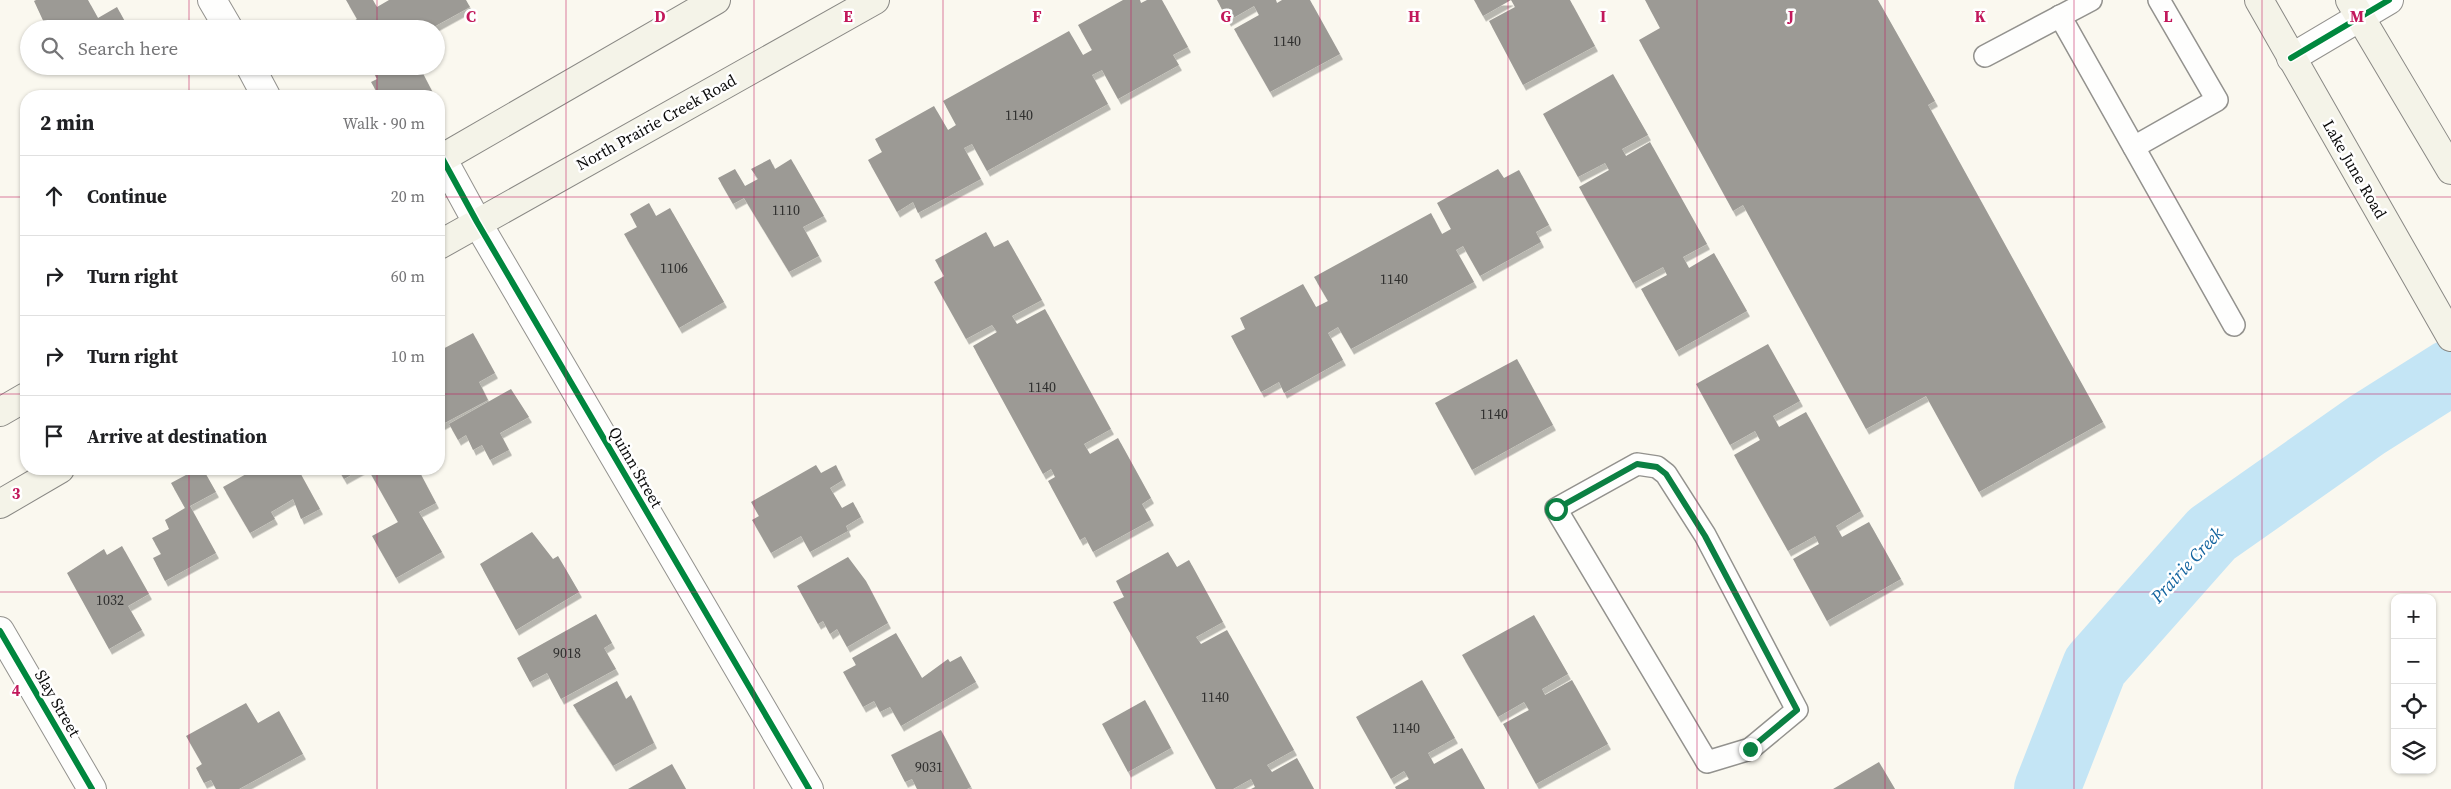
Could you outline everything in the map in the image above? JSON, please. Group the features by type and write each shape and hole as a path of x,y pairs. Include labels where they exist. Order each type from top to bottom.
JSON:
{"main road":[{"path":"445,156 716,0"},
{"name":"North Prairie Creek Road","path":"445,241 875,0"},
{"name":"Lake June Road","path":"2259,0 2451,337"},
{"path":"2354,8 2451,170"},
{"path":"0,412 20,400"},
{"path":"0,504 50,475"}],"street":[{"path":"212,0 223,20"},
{"path":"2291,58 2354,8 2389,0"},
{"path":"255,75 263,90"},
{"name":"Quinn Street","path":"445,168 809,789"},
{"name":"Slay Street","path":"0,631 92,789"}],"lane":[{"path":"1986,56 2091,0"},
{"path":"2134,147 2217,100 2159,0"},
{"path":"2060,16 2234,325"},
{"path":"1637,464 1657,467 1666,474 1705,536 1797,710 1750,749 1707,762 1556,509 1637,464"}],"building":[{"path":"88,0 98,18 117,7 124,20 43,20 34,1"},
{"path":"346,0 373,0 377,7 389,0 466,0 470,7 445,21 355,20 357,19"},
{"path":"1123,0 1140,0 1141,3 1147,0 1162,0 1188,47 1173,55 1179,65 1118,99 1102,70 1092,75 1108,104 987,171 972,144 964,148 981,179 918,213 913,202 897,212 868,160 882,152 875,139 934,106 948,130 956,125 943,101 1069,31 1083,55 1092,50 1078,25"},
{"path":"1217,0 1276,0 1277,3 1282,0 1310,0 1340,54 1270,92 1234,29 1259,15 1254,6 1228,21"},
{"path":"1474,0 1511,0 1483,16"},
{"path":"1511,0 1570,0 1595,46 1523,85 1489,21 1515,7"},
{"path":"1645,0 1878,0 1935,101 1928,105 2103,422 1979,492 1926,396 1866,429 1743,205 1733,211 1639,40 1660,28"},
{"path":"1613,74 1648,135 1622,149 1626,156 1650,142 1707,244 1683,257 1689,268 1714,253 1747,311 1676,351 1641,289 1667,275 1663,267 1633,283 1579,187 1609,170 1605,163 1578,177 1543,114"},
{"path":"375,75 424,75 431,90 376,90 371,82 377,79"},
{"path":"770,159 775,169 791,159 824,216 803,227 819,256 789,272 744,198 733,204 718,178 735,169 745,186 758,179 751,169"},
{"path":"1498,169 1504,178 1519,170 1549,225 1536,232 1541,242 1480,276 1463,246 1456,250 1474,282 1351,349 1338,327 1328,333 1343,360 1284,393 1279,382 1261,392 1231,336 1245,329 1240,318 1303,284 1316,307 1328,301 1314,277 1431,213 1442,234 1451,229 1437,203"},
{"path":"649,203 656,216 670,208 724,302 679,328 624,234 637,227 630,214"},
{"path":"986,232 994,247 1008,240 1042,300 1012,316 1017,324 1045,309 1111,429 1084,444 1090,454 1118,438 1151,498 1142,504 1151,520 1093,552 1085,537 1080,540 1048,481 1055,477 1051,469 1043,474 973,346 997,332 992,325 966,339 934,282 944,276 935,260"},
{"path":"473,333 495,373 479,382 488,400 445,423 445,348"},
{"path":"1768,344 1800,401 1773,416 1779,427 1806,412 1861,511 1836,526 1842,537 1869,522 1901,579 1827,621 1793,559 1819,544 1815,536 1788,551 1734,455 1760,440 1755,431 1730,445 1696,384"},
{"path":"1517,359 1553,425 1472,470 1435,403"},
{"path":"511,389 529,417 500,433 509,450 490,460 482,445 473,450 466,435 458,440 449,424"},
{"path":"816,465 821,473 836,465 843,480 830,488 842,508 853,502 861,517 846,526 848,531 810,552 801,536 771,553 752,520 759,516 751,502"},
{"path":"186,475 206,475 216,492 190,506 216,553 165,581 153,558 161,554 152,538 169,529 165,520 185,508 171,483"},
{"path":"244,475 301,475 320,509 301,519 293,499 271,512 275,519 250,533 223,487"},
{"path":"342,475 351,475 344,479"},
{"path":"371,475 421,475 436,503 419,512 442,552 396,578 372,536 398,522"},
{"path":"532,532 553,559 558,556 579,592 516,630 480,564"},
{"path":"122,546 149,594 128,606 142,630 109,649 67,573 104,549 107,555"},
{"path":"1168,552 1177,567 1189,560 1223,622 1196,637 1201,644 1227,630 1294,750 1267,765 1272,772 1297,758 1314,789 1251,789 1255,787 1251,779 1233,789 1216,789 1113,602 1124,597 1116,581"},
{"path":"848,557 866,581 888,623 847,647 837,629 830,634 823,621 818,624 797,586"},
{"path":"596,614 612,643 604,648 616,669 561,699 547,673 530,682 517,658"},
{"path":"1534,615 1568,674 1542,689 1545,695 1572,680 1608,744 1536,784 1503,724 1529,710 1524,702 1498,717 1462,655"},
{"path":"896,633 922,678 948,659 950,662 961,656 976,682 901,726 890,707 880,712 874,701 863,707 843,672 856,665 852,658"},
{"path":"1422,680 1455,738 1428,753 1434,764 1462,748 1485,789 1396,789 1395,787 1409,779 1404,771 1391,779 1356,717"},
{"path":"617,681 626,699 631,695 654,743 613,766 573,705"},
{"path":"1145,700 1171,748 1128,772 1102,724"},
{"path":"246,703 258,723 279,711 303,754 239,789 216,789 211,780 204,783 196,768 202,764 186,736"},
{"path":"941,730 971,787 967,789 917,789 912,779 905,782 891,755"},
{"path":"1879,762 1895,789 1833,789"},
{"path":"672,764 686,789 628,789"}],"waterway":[{"name":"Prairie Creek","path":"2047,789 2095,666 2212,534 2367,425 2451,372"}],"cycle path":[{"path":"2291,58 2389,0"},
{"path":"445,163 477,222 809,789"},
{"path":"0,631 92,789"}],"route":[{"path":"1556,509 1637,464 1657,467 1666,474 1705,536 1797,710 1750,749"}]}
